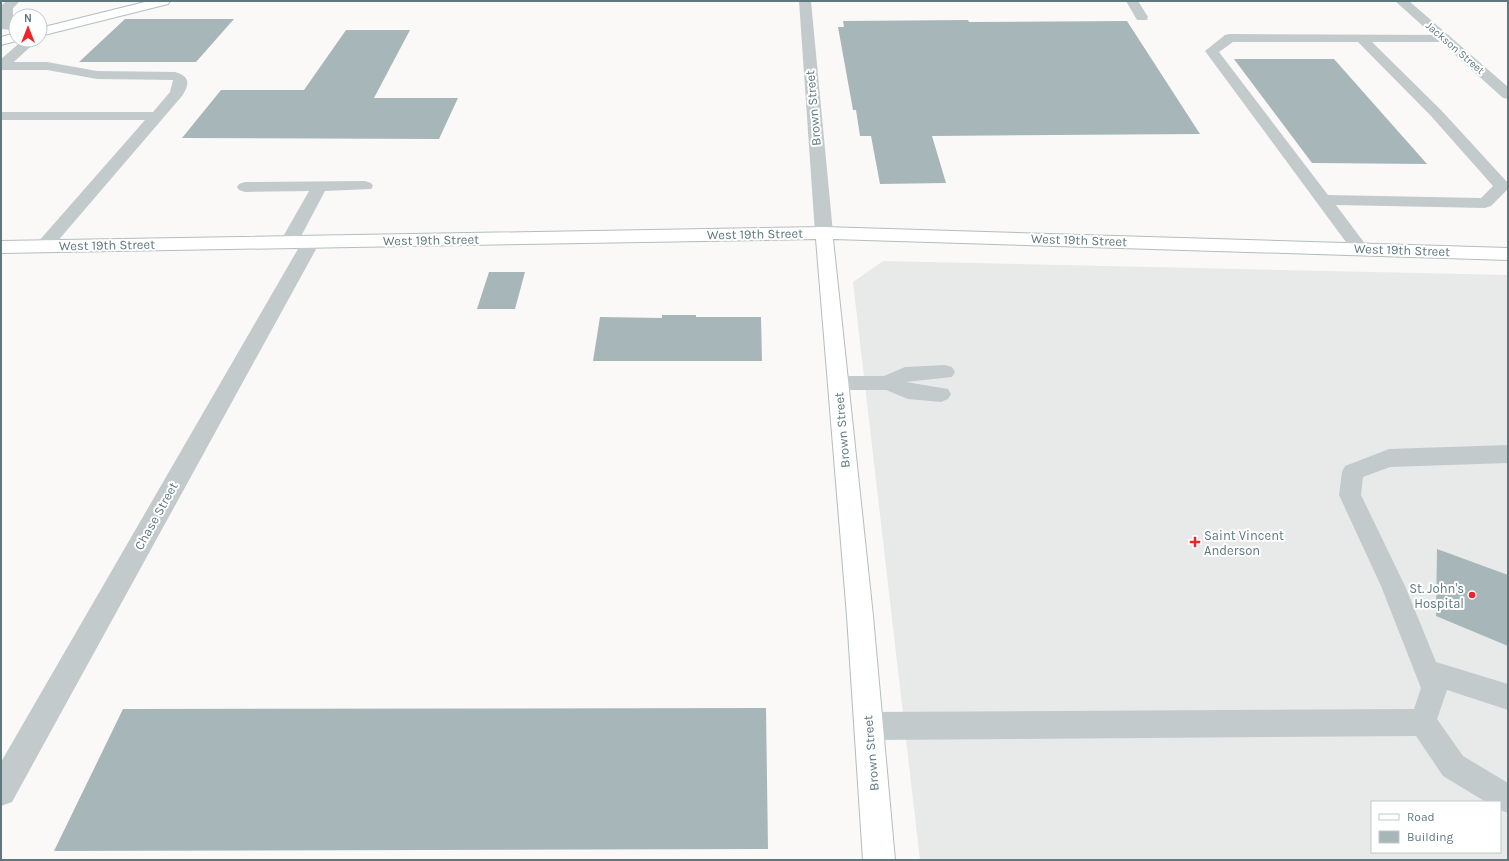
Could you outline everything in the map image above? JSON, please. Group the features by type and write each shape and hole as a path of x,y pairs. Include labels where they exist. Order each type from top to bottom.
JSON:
{"street":[{"path":"8,14 7,7 14,1"},
{"path":"48,27 114,1"},
{"path":"48,29 164,1"},
{"name":"Brown Street","path":"805,1 879,860"},
{"path":"1132,1 1142,17"},
{"name":"Jackson Street","path":"1402,1 1508,95"},
{"path":"1,66 21,48"},
{"name":"West 19th Street","path":"1,247 824,233 1508,254"},
{"name":"Chase Street","path":"1,791 300,242"}],"lane":[{"path":"1360,249 1212,51 1230,38 1444,38"},
{"path":"1323,200 1485,202 1502,186 1436,113 1360,38"},
{"path":"1,66 47,66 97,75 176,76 180,78 177,93 44,246"},
{"path":"1,116 157,116"},
{"path":"300,242 320,186"},
{"path":"246,187 364,186"},
{"path":"887,383 905,374 945,372"},
{"path":"838,383 887,383 908,391 941,394"},
{"path":"1423,722 1434,688 1393,586 1350,495 1353,472 1389,458 1508,454"},
{"path":"1426,671 1508,697"},
{"path":"868,726 1423,722"},
{"path":"1423,722 1453,766 1508,799"}],"shaded area":[{"name":"Saint Vincent Anderson","path":"883,261 1508,275 1508,860 920,860 853,282"}],"building":[{"path":"125,19 234,19 196,62 79,62"},
{"path":"968,20 969,22 1127,21 1200,134 932,136 946,183 880,184 871,136 860,136 856,110 853,110 838,27 844,27 843,21"},
{"path":"346,30 410,30 374,98 458,98 439,139 182,138 221,90 304,90"},
{"path":"1234,59 1334,59 1427,164 1312,163"},
{"path":"489,272 525,272 515,309 477,309"},
{"path":"662,315 696,315 696,317 761,317 762,361 593,361 600,317 662,318"},
{"name":"St. John's Hospital","path":"1437,549 1508,575 1508,646 1436,616"},
{"path":"766,708 768,849 54,851 123,709"}],"place":[{"name":"Saint Vincent Anderson","path":"1195,542"},
{"name":"St. John's Hospital","path":"1472,595"}]}
